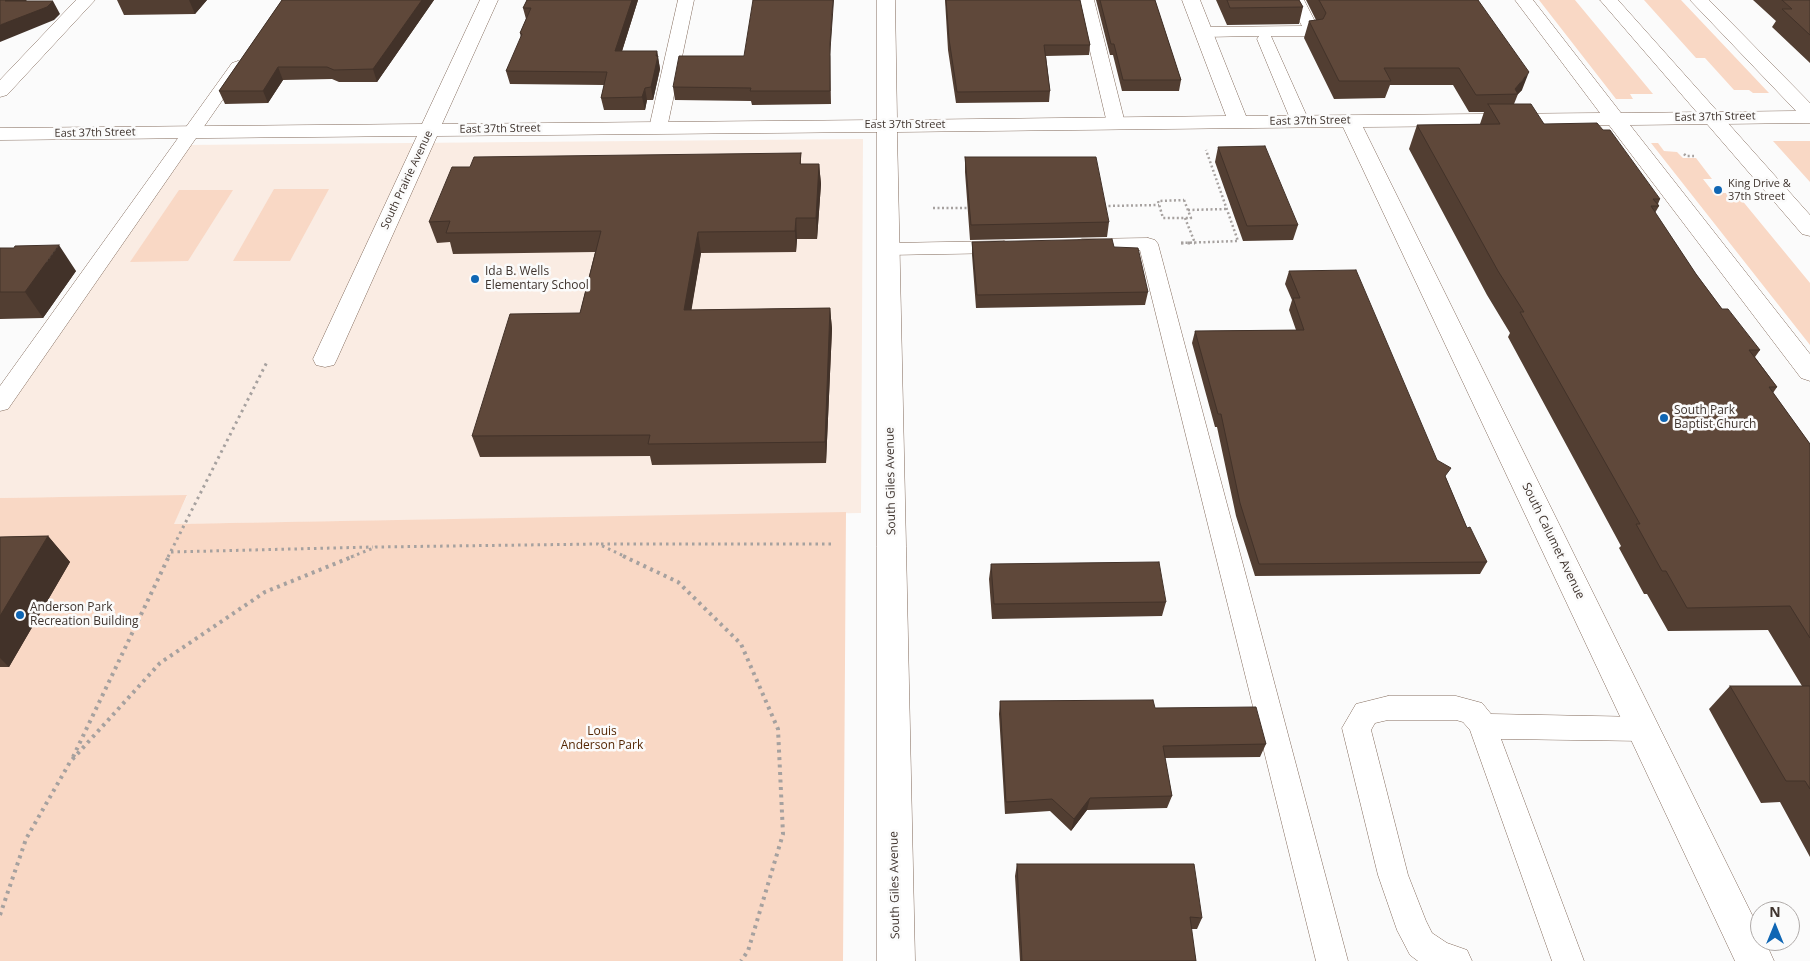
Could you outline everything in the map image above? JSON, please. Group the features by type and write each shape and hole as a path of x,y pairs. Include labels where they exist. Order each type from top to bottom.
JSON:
{"street":[{"path":"0,91 86,0"},
{"name":"South Prairie Avenue","path":"325,359 489,0"},
{"name":"South Giles Avenue","path":"886,0 896,961"},
{"path":"1191,0 1238,122"},
{"path":"1524,0 1810,372"},
{"path":"1609,0 1810,229"},
{"path":"1699,0 1810,115"},
{"name":"East 37th Street","path":"0,134 1810,115"},
{"name":"South Calumet Avenue","path":"1350,121 1756,961"}],"lane":[{"path":"658,128 686,0"},
{"path":"1086,0 1116,123"},
{"path":"1203,32 1312,31 1296,0"},
{"path":"1264,40 1300,121"},
{"path":"0,403 246,55"},
{"path":"1061,246 1148,244 1332,961"},
{"path":"888,249 1022,246"},
{"path":"1456,961 1441,958 1422,944 1413,930 1393,875 1356,728 1366,713 1388,708 1456,708 1472,712 1482,726 1568,961"},
{"path":"1482,726 1644,729"}],"path":[{"path":"1148,244 1238,241 1206,148"},
{"path":"1681,151 1686,156 1694,156"},
{"path":"1184,200 1191,218 1163,218 1159,206 1158,201 1184,200"},
{"path":"1100,206 1159,206"},
{"path":"933,208 972,208"},
{"path":"1188,210 1227,209"},
{"path":"1184,218 1194,243"},
{"path":"0,915 26,838 70,762 171,552 268,360"},
{"path":"171,552 598,544 831,544"},
{"path":"598,544 678,582 740,644 778,729 783,834 748,951 741,961"},
{"path":"70,762 160,664 264,592 376,547"}],"shaded area":[{"name":"Ida B. Wells Elementary School","path":"863,139 861,513 173,524 187,496 0,498 0,403 183,145"}],"green space":[{"path":"1539,0 1575,0 1653,94 1630,94 1633,99 1616,99"},
{"path":"1644,0 1681,0 1769,93 1734,90 1705,58 1696,58"},
{"path":"1773,141 1810,141 1810,182"},
{"path":"1651,143 1658,143 1664,151 1677,152 1683,158 1696,158 1712,179 1703,179 1714,193 1736,193 1810,283 1810,345"},
{"path":"274,189 329,189 290,261 233,261"},
{"path":"179,190 233,190 188,261 130,262"},
{"name":"Louis Anderson Park","path":"187,495 174,524 846,512 843,961 0,961 0,498"}],"building":[{"path":"0,0 53,1 47,7 0,25"},
{"path":"282,0 422,0 373,69 334,70 327,67 278,67 263,91 219,91"},
{"path":"527,0 632,0 615,51 657,51 656,56 658,56 651,87 645,88 642,97 601,98 607,72 506,71 531,8 523,8"},
{"path":"753,0 833,0 830,44 830,91 750,91 751,88 673,87 679,56 744,56"},
{"path":"946,0 1080,0 1090,45 1044,45 1050,91 957,92 949,39"},
{"path":"1100,0 1155,0 1181,80 1123,80 1114,44 1111,44"},
{"path":"1227,0 1299,0 1303,7 1230,8"},
{"path":"1319,0 1478,0 1529,72 1515,89 1518,94 1476,95 1459,68 1384,68 1391,81 1339,81 1309,21 1323,19 1326,13"},
{"path":"1782,0 1810,0 1810,35 1782,9 1792,9"},
{"path":"1488,104 1531,104 1544,124 1597,123 1603,130 1610,130 1660,199 1653,199 1659,206 1651,206 1696,274 1722,309 1728,309 1760,350 1749,350 1777,387 1769,387 1810,444 1810,638 1790,606 1687,608 1666,571 1662,571 1636,524 1640,524 1520,312 1524,312 1498,271 1417,125 1500,124"},
{"path":"1265,146 1298,225 1247,226 1218,147"},
{"path":"801,153 800,164 819,164 816,218 796,218 795,231 698,232 684,310 830,308 825,442 648,444 650,435 472,436 510,314 580,313 601,231 446,233 450,221 429,222 452,167 470,167 474,157"},
{"path":"965,157 1096,157 1109,222 971,225"},
{"path":"1112,239 1114,247 1138,248 1148,292 977,295 972,242"},
{"path":"59,245 25,292 0,292 0,248"},
{"path":"1356,270 1437,460 1451,468 1445,476 1467,528 1470,527 1487,562 1259,564 1240,503 1221,414 1218,414 1195,331 1304,330 1293,298 1300,298 1289,271"},
{"path":"48,536 0,616 0,537"},
{"path":"1159,562 1166,602 994,604 991,564"},
{"path":"1730,686 1810,686 1810,789 1805,781 1786,781"},
{"path":"1153,700 1155,708 1256,707 1266,744 1163,746 1172,796 1090,798 1074,819 1052,799 1006,802 1000,701"},
{"path":"1017,864 1194,864 1202,918 1190,917 1196,961 1022,961"}],"place":[{"name":"King Drive & 37th Street","path":"1718,190"},
{"name":"Ida B. Wells Elementary School","path":"475,279"},
{"name":"South Park Baptist Church","path":"1664,418"},
{"name":"Anderson Park Recreation Building","path":"20,615"}]}
